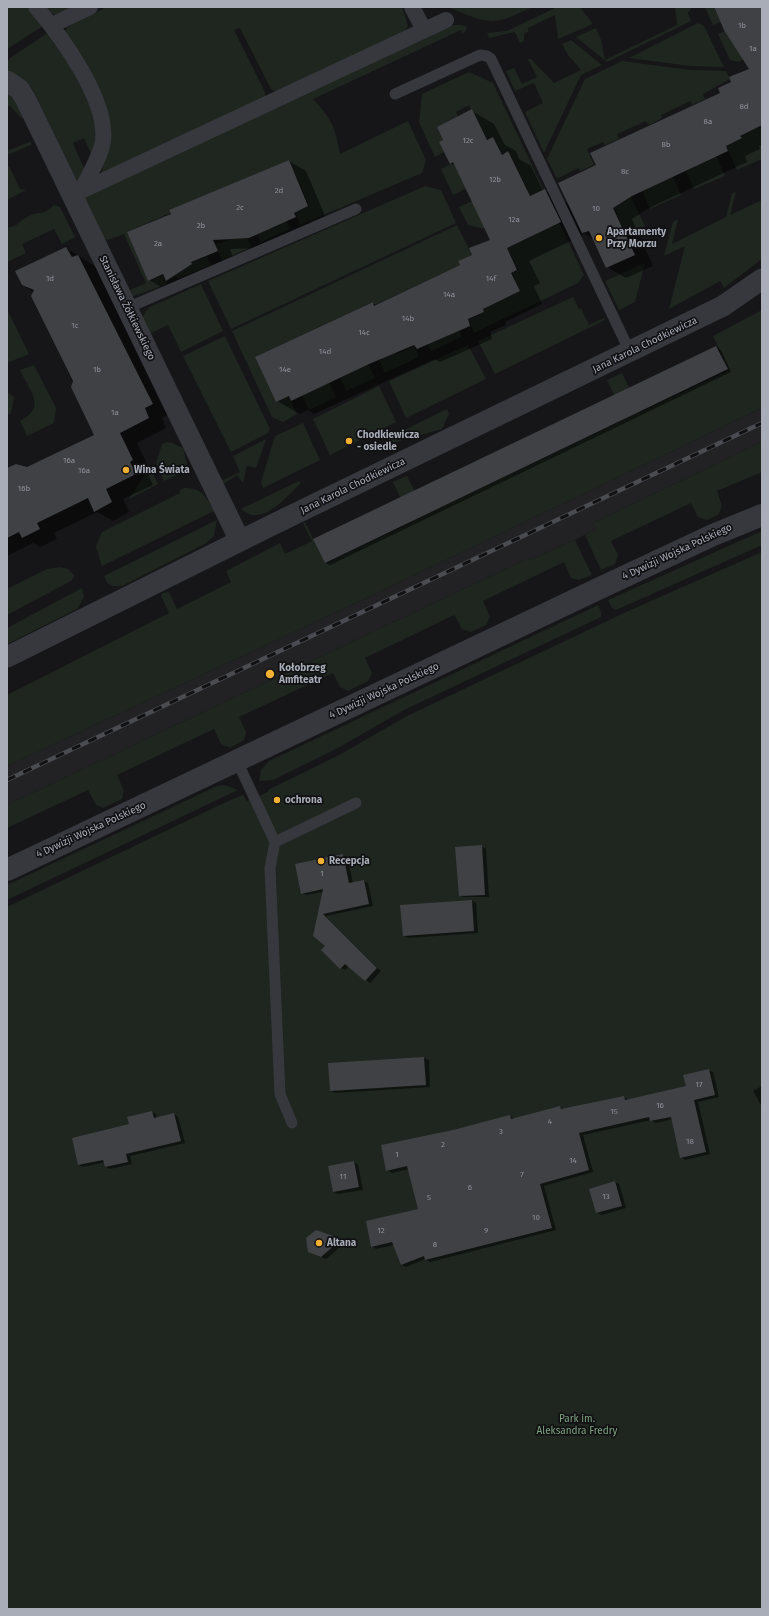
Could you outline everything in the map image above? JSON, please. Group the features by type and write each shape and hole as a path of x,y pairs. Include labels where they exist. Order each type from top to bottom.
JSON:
{"street":[{"path":"36,7 52,25 69,49 86,79 102,124 103,140 99,155 81,191 446,20"},
{"path":"52,25 90,7"},
{"path":"412,7 424,30"},
{"name":"Stanisława Żółkiewskiego","path":"7,81 18,89 25,98 240,541"},
{"name":"Jana Karola Chodkiewicza","path":"7,657 240,541 723,306 762,279"},
{"name":"4 Dywizji Wojska Polskiego","path":"7,870 600,588 713,535 762,514"}],"lane":[{"path":"396,94 480,55 487,56 491,59 630,352"},
{"path":"127,308 356,209"},
{"path":"237,761 275,842 270,868 280,1094 292,1123"},
{"path":"275,842 356,803"}],"shaded area":[{"path":"762,408 762,442 593,523 596,529 575,540 530,560 529,558 7,805 7,766 358,602"}],"green space":[{"path":"7,7 27,7 43,26 7,49"},
{"path":"46,7 74,7 56,15 51,13"},
{"path":"107,7 402,7 408,25 405,32 276,92 271,89 240,28 234,30 265,92 265,97 101,174 108,149 65,31 67,27"},
{"path":"447,7 532,7 507,18 490,21 481,20"},
{"path":"557,7 580,7 593,24 558,39 555,15 528,28 528,32 524,33 524,41 520,43 515,32 489,38 487,33 507,31"},
{"path":"675,7 692,7 688,13 691,21 607,62 576,37 596,28 601,40 605,60 677,25"},
{"path":"705,7 716,7 714,8 721,22 713,25"},
{"path":"698,23 704,26 724,67 690,66 629,58"},
{"path":"450,25 461,25 467,27 465,32 462,33 461,30 313,99 325,112 332,124 340,154 408,121 426,160 422,173 300,225 295,212 309,206 289,160 169,210 170,213 127,232 148,281 163,275 167,284 131,297 130,290 146,283 124,234 108,240 104,239 84,198"},
{"path":"730,29 743,59 739,62 730,60 718,34"},
{"path":"49,32 78,79 90,105 94,118 96,135 92,156 84,138 73,143 85,171 77,184 33,90 23,79 7,70 7,61 10,58"},
{"path":"571,40 602,65 581,75 544,153 525,112 543,103 534,83 515,91 506,71 514,68 522,84 537,77 528,61 531,59 554,83 581,70 568,55 562,44"},
{"path":"622,61 690,70 726,71 730,79 703,94 705,99 692,105 690,101 661,115 662,118 649,125 646,121 617,134 619,139 605,145 603,142 587,149 594,165 580,171 578,168 557,179 547,159 585,79"},
{"path":"469,72 493,83 584,275 578,283 474,333 468,320 484,312 481,305 501,295 503,299 520,291 512,273 518,270 507,248 547,229 508,151 502,154 493,137 487,139 469,105 456,112 458,116 437,127 443,140 439,142 444,152 435,157 419,122 422,94"},
{"path":"7,93 15,100 23,118 21,118 10,106 7,107"},
{"path":"762,125 762,159 737,170 726,146 742,138 739,131"},
{"path":"31,142 31,145 7,155 7,151"},
{"path":"714,151 725,176 694,189 683,166"},
{"path":"454,162 471,186 453,195 441,169"},
{"path":"7,166 9,166 20,189 26,190 7,200"},
{"path":"671,171 681,195 650,209 640,185"},
{"path":"425,186 441,190 456,223 231,329 208,281"},
{"path":"628,191 645,226 626,234 610,199"},
{"path":"736,192 730,215 762,200 762,259 724,288 720,281 669,309 685,246 664,256 673,222 678,219 672,244 726,217 732,193"},
{"path":"477,199 485,229 468,225 459,207"},
{"path":"54,205 60,207 75,237 62,244 54,229 22,244 26,253 7,262 7,228 15,226 29,216 44,212"},
{"path":"284,216 290,229 261,242 255,229"},
{"path":"457,225 472,255 458,261 460,265 375,305 372,302 255,357 276,402 288,396 297,414 283,422 272,417 232,331"},
{"path":"245,233 251,247 222,260 215,245"},
{"path":"204,250 211,265 177,279 174,270 192,263 189,256"},
{"path":"645,263 635,302 619,310 605,281"},
{"path":"201,284 223,331 181,352 168,325 149,334 142,319 145,312 150,307"},
{"path":"573,297 579,309 581,308 589,325 604,318 605,320 495,374 478,341"},
{"path":"7,309 29,354 7,363"},
{"path":"762,310 762,408 358,602 7,766 7,695 169,613 161,596 162,593 169,592 177,609 231,582 226,571 280,543 285,554 312,541 303,523 305,522 325,563 412,522 393,482 407,476 426,514 625,419 607,380 622,373 641,412 729,370 713,336"},
{"path":"457,325 462,337 431,351 425,340"},
{"path":"225,336 270,429 268,433 231,452 183,356"},
{"path":"468,345 486,379 406,418 389,381"},
{"path":"414,346 419,357 385,373 377,355 394,347 397,354"},
{"path":"366,360 375,378 346,391 338,373"},
{"path":"34,365 56,408 54,423 27,436 20,421 28,416 35,405 32,392 20,370"},
{"path":"327,378 336,397 309,410 300,391"},
{"path":"379,386 396,422 330,455 313,419"},
{"path":"7,392 14,397 11,413 7,415"},
{"path":"447,409 449,414 442,429 375,448 392,436"},
{"path":"303,423 320,460 263,488 261,482 275,436"},
{"path":"266,439 256,468 247,466 243,483 237,475 223,484 221,481 240,472 233,456"},
{"path":"167,442 183,448 187,464 184,472 164,481 156,463 162,444"},
{"path":"762,442 762,472 717,491 722,506 718,515 707,520 698,517 691,503 611,541 618,555 615,564 601,570 585,535 596,529 593,523"},
{"path":"150,467 158,484 129,499"},
{"path":"299,481 301,483 289,495 265,513 257,515 249,514 241,509"},
{"path":"184,488 195,489 203,494 209,501 214,511 102,566 96,547 102,532 180,493 180,490"},
{"path":"217,520 214,536 205,544 122,586 113,586 107,583 104,576"},
{"path":"762,531 762,545 616,610 612,608 608,600"},
{"path":"575,540 592,575 579,580 571,578 564,562 483,601 490,617 486,625 471,632 462,629 454,615 365,658 372,673 368,681 348,691 340,687 333,673 239,717 246,732 244,740 230,748 221,744 214,729 117,775 124,791 122,799 103,808 96,805 88,790 7,828 7,805 529,558 530,560"},
{"name":"Park im. Aleksandra Fredry","path":"762,552 762,1609 7,1609 7,907 226,802 243,795 247,801 268,792 268,790 341,754 407,716 626,612"},
{"path":"60,567 68,569 75,576 71,581 7,615 7,589 47,569"},
{"path":"82,588 84,597 77,609 7,644 7,628"},
{"path":"598,605 601,612 601,617 404,710 338,748 273,780 259,781 261,770 269,761"},
{"path":"225,785 238,790 7,900 7,885 217,786"}],"building":[{"path":"714,7 762,7 762,125 740,136 742,138 726,146 728,151 632,196 613,208 635,255 606,268 589,231 582,233 558,183 596,165 590,153 720,93 718,88 731,82 729,77 749,69 724,30"},
{"path":"472,109 487,140 493,137 502,155 508,151 530,196 545,189 561,222 507,248 517,270 511,273 520,291 483,309 484,312 468,319 470,326 417,349 414,345 369,364 291,401 289,396 276,402 255,357 373,302 374,306 460,265 458,261 472,255 469,248 490,240 453,162 450,164 439,142 443,140 437,127"},
{"path":"289,160 308,206 294,213 296,217 249,238 213,240 218,251 191,262 192,264 166,281 163,274 148,281 127,232 171,214 169,210"},
{"path":"66,247 72,257 78,255 153,404 145,408 149,418 120,433 133,460 130,462 136,474 106,489 112,502 94,512 88,498 37,523 40,529 22,538 19,532 7,538 7,468 16,464 27,467 94,435 71,387 73,381 31,296 34,290 22,285 15,271"},
{"path":"716,346 728,369 325,563 313,539"},
{"path":"482,845 485,895 459,896 455,847"},
{"path":"343,854 349,883 364,880 369,904 323,914 377,968 365,981 345,964 340,969 321,950 325,946 313,936 323,889 301,894 295,864"},
{"path":"472,900 474,931 403,936 400,905"},
{"path":"424,1057 426,1085 330,1091 328,1063"},
{"path":"709,1069 715,1095 694,1100 706,1152 680,1158 671,1117 650,1121 649,1117 579,1133 589,1170 540,1184 552,1228 425,1260 424,1256 401,1265 392,1242 371,1247 366,1221 418,1209 407,1166 386,1171 381,1145 453,1130 510,1115 511,1119 560,1106 561,1109 624,1096 625,1100 686,1086 683,1075"},
{"path":"152,1111 154,1118 174,1113 181,1141 126,1154 128,1162 105,1167 103,1160 78,1165 72,1138 129,1124 127,1117"},
{"path":"354,1161 359,1187 333,1192 328,1166"},
{"path":"615,1181 622,1206 596,1213 589,1189"},
{"name":"Altana","path":"316,1230 342,1239 321,1257 308,1252 306,1238"}],"railway":[{"path":"7,780 762,423"}],"place":[{"name":"Apartamenty Przy Morzu","path":"599,238"},
{"name":"Chodkiewicza - osiedle","path":"349,441"},
{"name":"Wina Świata","path":"126,470"},
{"name":"Kołobrzeg Amfiteatr","path":"270,674"},
{"name":"ochrona","path":"277,800"},
{"name":"Recepcja","path":"321,861"},
{"name":"Altana","path":"319,1243"}]}
